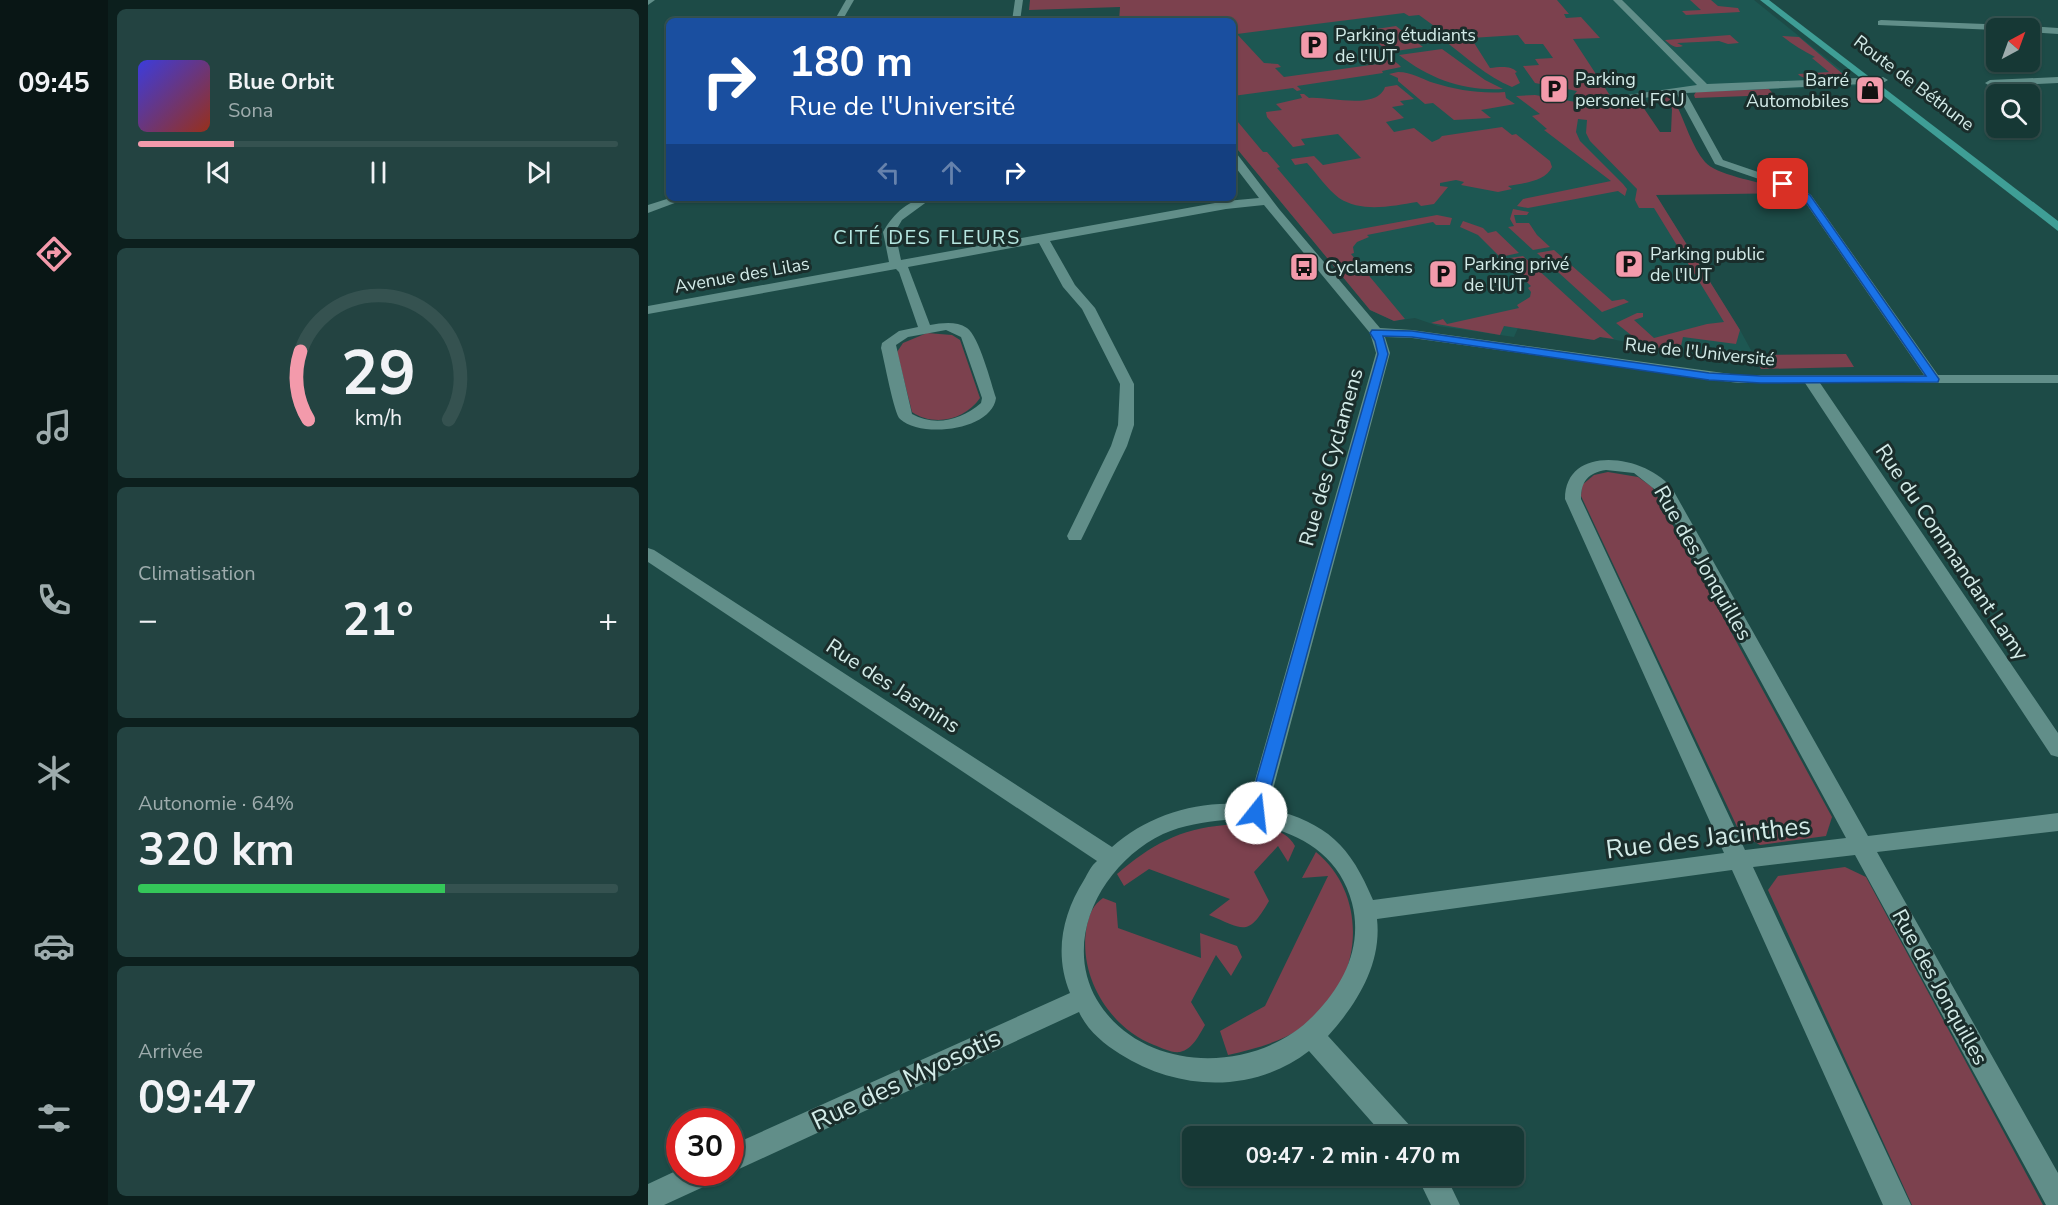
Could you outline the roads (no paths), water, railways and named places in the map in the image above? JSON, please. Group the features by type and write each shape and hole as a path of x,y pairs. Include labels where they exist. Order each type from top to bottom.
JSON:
{"main road":[{"name":"Route de Béthune","path":"1764,0 2058,227"},
{"name":"Route de Béthune","path":"1778,0 2058,214"}],"street":[{"path":"840,18 850,0"},
{"path":"1016,18 1019,0"},
{"path":"1617,0 1704,87"},
{"path":"1881,23 1905,26 1986,28"},
{"path":"2040,29 2058,30"},
{"path":"1613,100 1704,87 1883,80"},
{"path":"1990,83 2058,80"},
{"path":"1679,89 1719,162 1792,187 1807,197 1934,379"},
{"name":"Rue des Cyclamens","path":"1236,160 1376,333 1381,341 1383,354 1256,813"},
{"path":"648,208 672,201"},
{"path":"922,201 897,218 892,225 889,238 894,260 905,271 925,329"},
{"name":"Avenue des Lilas","path":"648,310 1226,205 1268,201"},
{"path":"1043,238 1069,287 1088,308 1127,384 1126,425 1119,446 1075,536"},
{"path":"955,327 967,335 989,398 988,405 980,413 954,423 936,426 911,421 905,416 888,348 895,338 925,329 955,327"},
{"name":"Rue de l'Université","path":"1376,333 1412,334 1709,376 1810,380 2058,379"},
{"name":"Rue du Commandant Lamy","path":"1810,380 2058,749"},
{"name":"Rue des Jonquilles","path":"1897,1205 1573,499 1571,489 1574,482 1583,472 1593,467 1625,466 1654,479 1665,490 2058,1200"},
{"name":"Rue des Jasmins","path":"648,554 1112,859"},
{"path":"1225,812 1256,813 1286,821 1313,835 1332,850 1347,867 1359,888 1365,911 1367,937 1364,955 1352,990 1334,1014 1312,1036 1286,1052 1256,1064 1225,1070 1193,1071 1164,1065 1137,1055 1114,1039 1095,1020 1082,999 1073,969 1072,939 1079,910 1093,883 1112,859 1136,839 1184,818 1225,812"},
{"name":"Rue des Jacinthes","path":"1365,911 1738,860 2058,822"},
{"name":"Rue des Myosotis","path":"744,1154 1082,999"},
{"path":"1312,1036 1393,1126"},
{"path":"648,1198 674,1186"},
{"path":"1436,1186 1446,1205"}],"place":[{"name":"Parking étudiants de l'IUT","path":"1314,45"},
{"name":"Parking personel FCU","path":"1554,89"},
{"name":"Barré Automobiles","path":"1870,90"},
{"name":"Parking public de l'IUT","path":"1629,264"},
{"name":"Cyclamens","path":"1304,267"},
{"name":"Parking privé de l'IUT","path":"1443,274"}],"district":[{"name":"CITÉ DES FLEURS","path":"927,237"}]}
